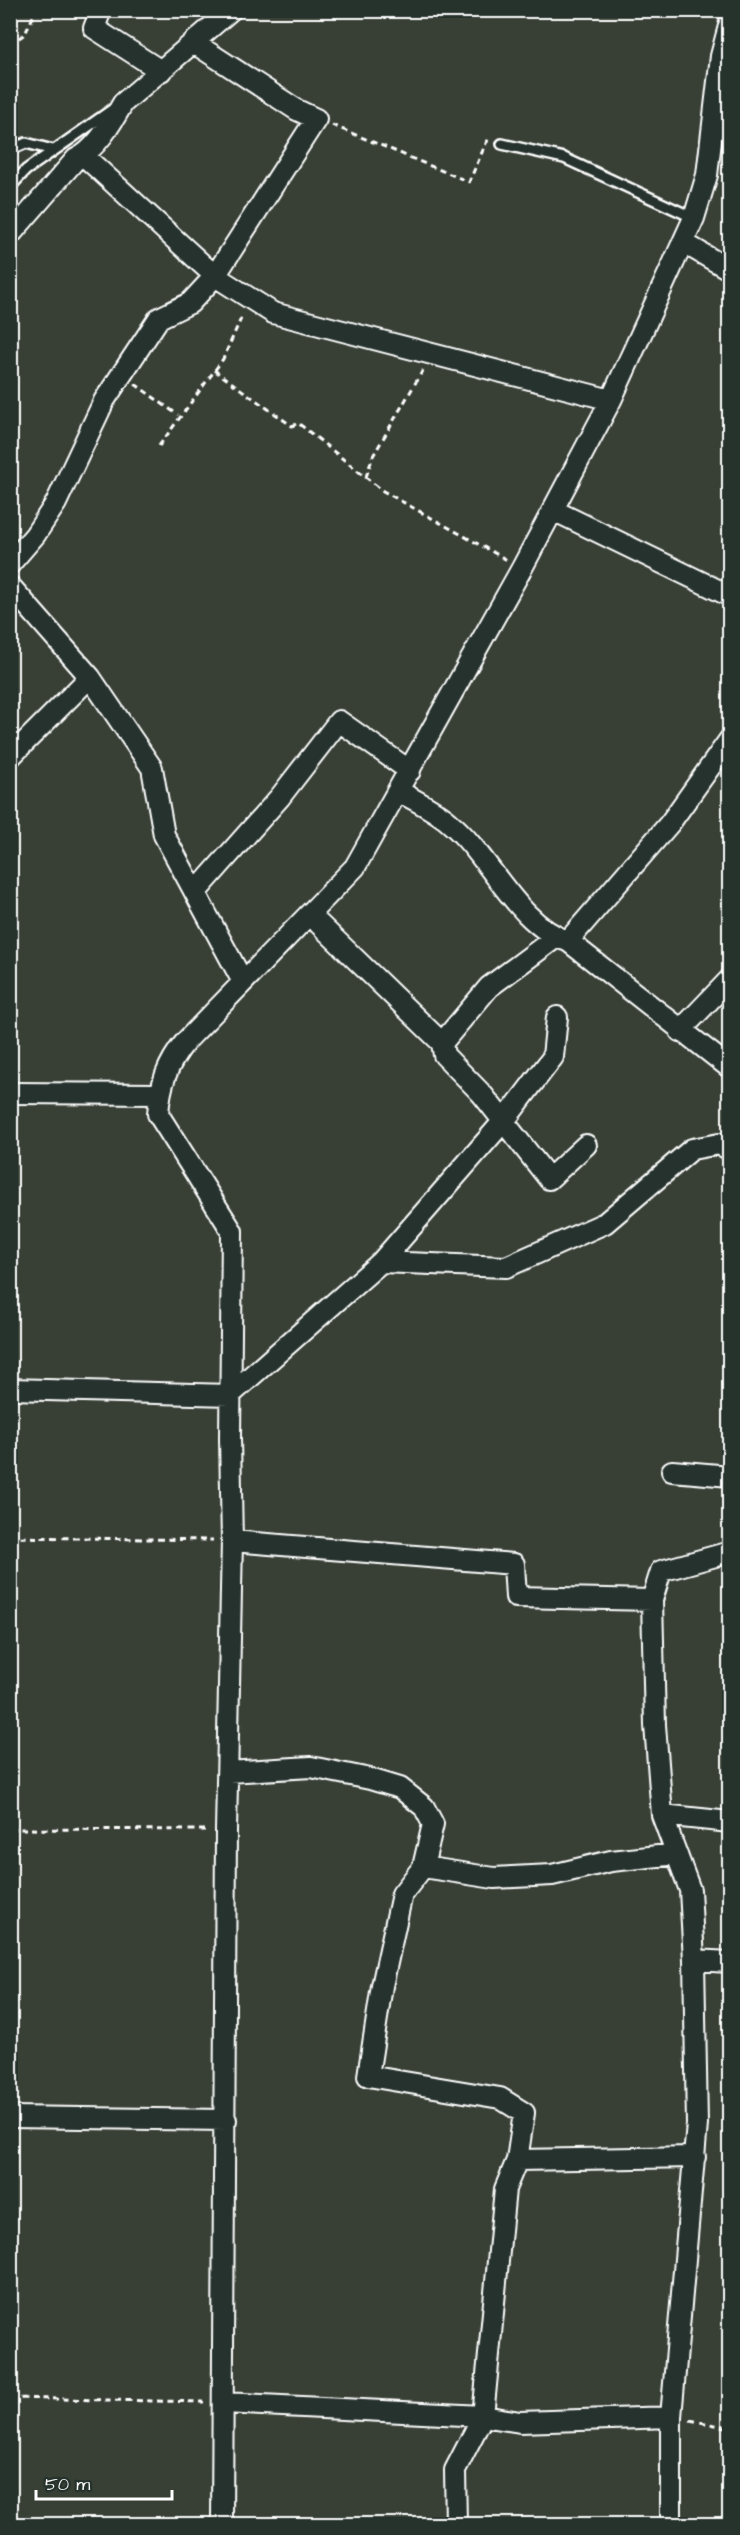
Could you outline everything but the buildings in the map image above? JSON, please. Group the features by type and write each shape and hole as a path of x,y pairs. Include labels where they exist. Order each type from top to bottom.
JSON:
{"street":[{"path":"101,10 94,28 161,71"},
{"path":"10,235 76,159 84,156 115,117 123,103 231,10"},
{"path":"222,2524 226,1831 232,1541 230,1395 232,1231 158,1114 159,1094 171,1059 356,867 553,510 611,400 694,218 707,175 729,22"},
{"path":"194,43 297,110 316,119 219,279"},
{"path":"10,564 35,535 56,503 104,401 159,318 190,303 219,279 323,122"},
{"path":"84,156 219,279 273,313 611,400"},
{"path":"684,243 729,270"},
{"path":"553,510 729,596"},
{"path":"14,598 90,677 152,768 164,835 243,982"},
{"path":"10,757 90,677"},
{"path":"195,893 280,797 339,721 410,771"},
{"path":"442,1043 489,987 561,939 670,824 729,739"},
{"path":"399,791 451,823 529,915 729,1068"},
{"path":"309,915 442,1043 444,1055 482,1094 502,1123 549,1179 586,1145"},
{"path":"680,1031 729,979"},
{"path":"10,1389 230,1395 381,1262 502,1123 553,1057 557,1017"},
{"path":"10,1093 159,1094"},
{"path":"381,1262 506,1267 605,1223 692,1149 719,1144 729,1150"},
{"path":"672,1471 729,1476"},
{"path":"232,1541 514,1564 516,1597 652,1600"},
{"path":"671,2524 671,2417 682,2270 697,2124 694,1960 692,1902 686,1874 662,1815 655,1725 652,1600 661,1570 729,1552"},
{"path":"228,1772 311,1767 400,1788 424,1807 434,1824 423,1867 402,1894 368,2076 500,2098 524,2113 517,2160 505,2188 483,2416 455,2470 456,2524"},
{"path":"662,1815 729,1822"},
{"path":"423,1867 494,1878 552,1875 600,1863 677,1854"},
{"path":"694,1960 729,1962"},
{"path":"10,2118 226,2120"},
{"path":"517,2160 694,2157"},
{"path":"224,2403 483,2416 520,2422 671,2417"}],"lane":[{"path":"10,187 26,170 101,115 123,103"},
{"path":"10,150 26,143 53,150"},
{"path":"502,144 564,158 694,218"}],"path":[{"path":"10,44 25,34 36,10"},
{"path":"323,122 469,182 487,141 502,144"},
{"path":"159,446 223,359 250,298"},
{"path":"366,477 373,456 433,354"},
{"path":"214,370 292,426 298,423 383,491 522,568"},
{"path":"121,375 179,416"},
{"path":"10,1537 232,1541"},
{"path":"10,1829 226,1831"},
{"path":"10,2398 224,2403"},
{"path":"671,2417 729,2428"}]}
